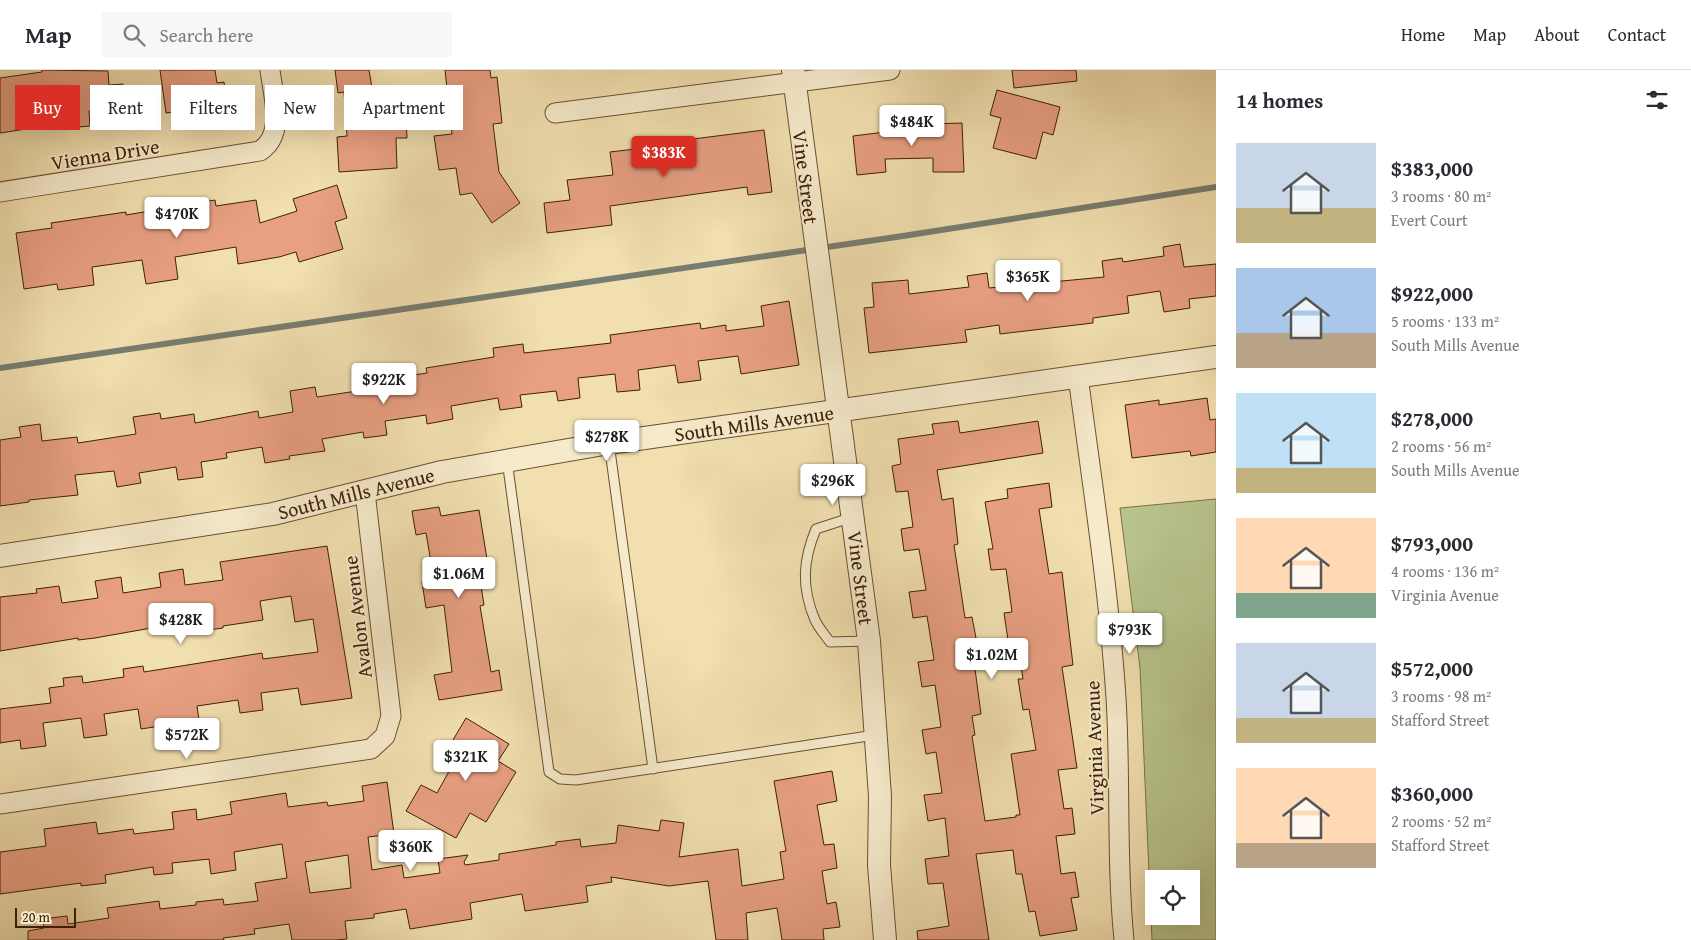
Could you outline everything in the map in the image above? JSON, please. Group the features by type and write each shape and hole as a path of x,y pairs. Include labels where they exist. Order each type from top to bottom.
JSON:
{"street":[{"name":"Vienna Drive","path":"0,192 251,154 260,151 272,141 276,131 270,70"},
{"path":"555,113 794,76 890,70"},
{"name":"Vine Street","path":"794,76 815,248 869,641 880,796 879,865 885,940"},
{"name":"South Mills Avenue","path":"0,556 266,516 302,509 425,476 609,443 1216,358"},
{"name":"Virginia Avenue","path":"1078,376 1114,663 1121,908 1124,940"},
{"name":"Avalon Avenue","path":"0,804 371,750 385,736 391,716 365,492"}],"lane":[{"path":"609,443 653,769"},
{"path":"507,460 549,772 560,779 576,780 876,735"},
{"path":"853,517 816,529 807,549 804,580 815,620 830,642 869,641"}],"green space":[{"path":"1216,499 1216,940 1152,940 1151,925 1200,925 1200,870 1149,870 1140,668 1120,508"}],"building":[{"path":"42,70 108,71 109,85 90,85 90,126 80,127 80,85 15,85 15,130 20,130 0,133 0,78 42,72"},
{"path":"160,70 215,70 217,83 224,82 224,85 171,85 171,112 166,113"},
{"path":"335,70 369,70 372,85 344,85 344,92 338,93"},
{"path":"445,70 490,70 491,78 497,77 502,123 493,124 499,172 520,203 492,223 472,193 460,195 456,168 439,170 434,136 452,134 452,130 463,130 463,85 447,85"},
{"path":"1012,70 1076,70 1077,81 1014,88"},
{"path":"997,90 1060,107 1053,135 1043,132 1036,159 993,148 1001,118 990,115"},
{"path":"962,123 964,172 933,172 933,158 885,159 886,172 857,175 853,136 901,130 900,125"},
{"path":"347,130 407,130 407,138 396,138 397,168 339,172 337,137 347,136"},
{"path":"764,130 772,192 748,195 747,187 610,206 612,225 547,233 544,203 570,200 567,180 613,175 610,152 694,142 693,139"},
{"path":"337,185 347,218 335,222 343,249 299,262 296,252 238,264 236,247 175,257 178,279 146,284 142,260 92,267 94,285 58,290 57,284 24,289 16,233 52,228 51,223 126,212 126,215 215,200 216,206 256,200 260,223 297,211 293,199"},
{"path":"1180,244 1184,267 1216,264 1216,296 1189,299 1190,308 1164,312 1160,291 1127,296 1129,313 1093,318 1093,323 1000,334 999,325 965,330 967,342 869,353 864,308 874,307 872,283 908,280 909,294 969,287 967,276 987,273 989,288 1104,277 1102,261 1122,258 1123,262 1164,256 1163,247"},
{"path":"789,301 799,365 741,374 738,356 698,361 701,380 678,383 675,365 638,370 640,390 617,392 615,374 578,378 580,398 558,401 556,391 520,395 522,407 500,410 498,398 451,406 453,419 427,424 426,415 385,421 387,435 364,438 363,432 322,439 325,451 289,456 290,459 265,463 262,447 226,453 227,458 201,462 203,477 178,480 176,467 139,473 141,483 117,487 114,471 75,475 78,495 29,500 29,502 0,506 0,440 21,437 19,427 40,424 42,441 77,437 78,443 136,434 133,417 160,413 161,419 194,414 195,423 258,411 259,418 293,412 290,391 315,387 317,397 357,391 354,375 378,371 380,380 427,373 426,368 494,357 493,348 523,344 524,353 611,343 610,335 700,323 701,329 726,325 726,331 764,326 761,306"},
{"path":"1207,398 1210,420 1216,419 1216,452 1191,456 1190,451 1132,458 1125,405 1159,400 1159,405"},
{"path":"958,421 960,433 1038,421 1043,453 937,470 942,500 953,498 958,544 954,545 965,618 972,617 976,638 971,639 981,714 972,716 975,735 972,736 985,821 1020,815 1011,754 1036,750 1029,709 1023,710 1018,679 1023,679 1017,639 1008,640 1004,613 1012,612 1006,569 991,570 988,549 993,549 985,502 1008,498 1007,489 1049,483 1052,507 1039,509 1049,574 1062,572 1073,665 1062,667 1077,768 1058,770 1064,809 1072,808 1075,834 1056,836 1061,874 1075,872 1079,897 1071,898 1077,930 1040,936 1035,911 1029,912 1022,874 1016,874 1013,850 976,854 989,940 918,940 917,931 949,926 943,883 928,884 925,859 949,856 945,818 928,821 924,795 942,793 936,752 926,754 922,730 941,727 935,685 922,687 918,662 934,660 927,616 913,618 909,592 926,590 919,549 904,551 901,529 913,527 908,491 896,492 892,466 901,464 898,439 934,434 932,424"},
{"path":"439,507 441,516 479,510 487,559 477,560 484,605 480,606 491,672 499,670 502,690 439,700 434,675 452,672 444,605 426,608 422,582 434,580 426,533 416,535 412,511"},
{"path":"327,546 352,698 301,705 298,688 261,693 263,710 240,713 238,700 197,706 199,720 141,729 138,709 104,714 107,735 84,738 81,718 43,723 46,746 21,749 20,740 0,743 0,709 51,703 49,688 64,686 63,678 82,676 83,683 124,677 123,669 143,666 144,672 262,653 263,659 318,652 313,619 295,622 291,596 260,601 263,620 223,626 223,628 194,632 192,620 95,638 78,640 78,638 0,651 0,597 37,593 36,589 59,586 62,603 98,598 95,581 121,577 123,593 161,587 159,573 183,569 185,585 223,580 220,562"},
{"path":"466,718 509,744 498,761 516,772 486,822 470,813 456,838 406,811 421,785 437,793 453,764 447,761 458,743 453,740"},
{"path":"832,771 837,801 817,805 824,845 834,844 837,868 822,871 827,904 836,902 840,927 823,929 824,940 782,940 777,908 746,913 748,940 716,940 708,881 669,886 611,877 612,882 586,886 588,902 525,911 522,894 470,903 472,919 410,929 406,909 374,914 374,918 345,921 347,939 292,940 289,924 254,929 255,934 223,938 224,940 28,940 28,931 44,928 43,919 67,916 68,924 109,918 107,908 159,901 160,909 196,905 196,902 223,899 224,905 258,901 255,883 287,878 282,844 234,852 236,870 211,874 209,859 172,863 173,873 154,875 153,867 105,875 106,883 81,886 81,883 0,894 0,852 46,846 44,829 96,822 98,834 133,829 134,834 174,829 172,812 196,809 197,820 232,814 230,802 286,793 288,807 327,802 328,806 364,801 362,786 387,782 394,834 368,837 372,870 402,865 404,878 440,873 438,859 468,855 464,862 465,865 499,860 499,854 556,845 556,842 580,839 581,847 616,843 618,825 659,831 661,820 684,823 679,857 738,849 742,886 784,879 780,852 786,851 774,781","holes":["348,855 351,888 310,893 305,862"]}],"waterway":[{"path":"0,368 903,236 1216,187"}]}
